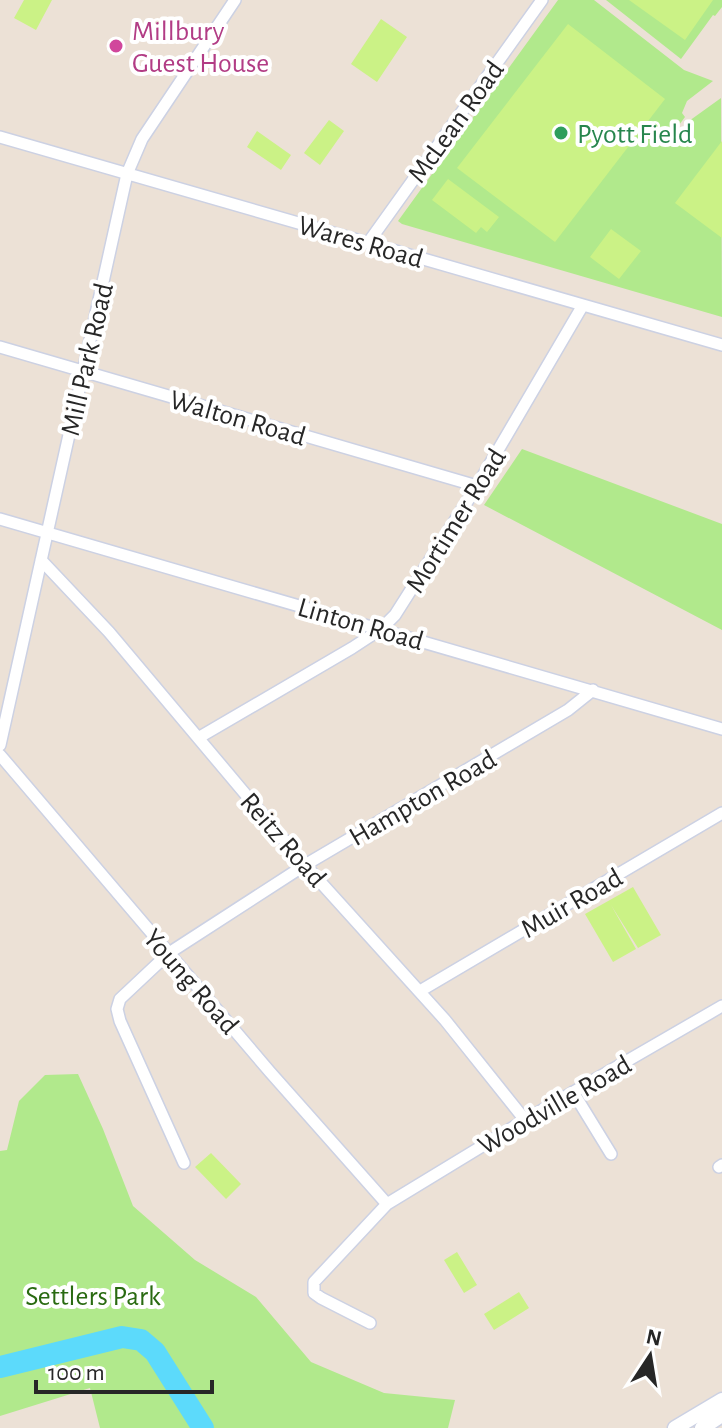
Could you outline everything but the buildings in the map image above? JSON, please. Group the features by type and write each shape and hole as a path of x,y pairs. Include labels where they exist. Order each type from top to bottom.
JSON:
{"main road":[{"path":"675,1428 722,1400"},
{"path":"702,1428 722,1415"}],"street":[{"name":"Mill Park Road","path":"0,745 127,174 142,139 235,0"},
{"name":"McLean Road","path":"368,243 542,0"},
{"name":"Wares Road","path":"0,137 722,345"},
{"name":"Mortimer Road","path":"198,738 381,629 406,600 583,305"},
{"name":"Walton Road","path":"0,347 477,486"},
{"name":"Linton Road","path":"0,519 722,729"},
{"name":"Reitz Road","path":"41,560 109,632 305,865 420,991 525,1120"},
{"name":"Hampton Road","path":"184,1163 120,1021 117,1009 120,999 169,953 305,865 568,710 593,690"},
{"name":"Young Road","path":"0,755 387,1204"},
{"name":"Muir Road","path":"420,991 722,813"},
{"name":"Woodville Road","path":"370,1323 314,1293 314,1282 387,1204 722,1006"},
{"path":"573,1092 611,1154"}],"green space":[{"path":"24,0 52,0 36,30 14,18"},
{"path":"558,0 594,0 684,70 713,81 687,101 682,113 685,117 676,129 682,131 689,121 721,98 722,317 398,221"},
{"path":"606,0 722,0 722,7 681,59"},
{"path":"629,0 713,0 685,40"},
{"path":"381,19 407,37 377,82 351,64"},
{"name":"Pyott Field","path":"568,24 665,99 555,242 457,168"},
{"path":"329,120 344,131 320,165 304,153"},
{"path":"257,131 291,155 281,170 247,147"},
{"path":"722,141 722,238 675,203"},
{"path":"448,179 499,217 487,232 481,227 476,233 432,200"},
{"path":"611,229 641,251 619,279 590,257"},
{"path":"522,449 722,524 722,630 484,505"},
{"path":"633,887 661,935 638,948 611,905 636,949 613,962 585,914"},
{"name":"Settlers Park","path":"78,1074 133,1206 195,1260 256,1297 311,1362 384,1393 455,1400 448,1428 100,1428 90,1388 0,1416 0,1151 7,1150 19,1101 45,1075"},
{"path":"211,1153 241,1184 226,1199 195,1167"},
{"path":"457,1252 477,1285 464,1293 444,1260"},
{"path":"519,1292 529,1308 494,1330 484,1314"}],"waterway":[{"path":"0,1367 122,1337 141,1340 155,1352 203,1428"}],"place":[{"name":"Millbury Guest House","path":"116,46"},
{"name":"Pyott Field","path":"561,133"}]}
